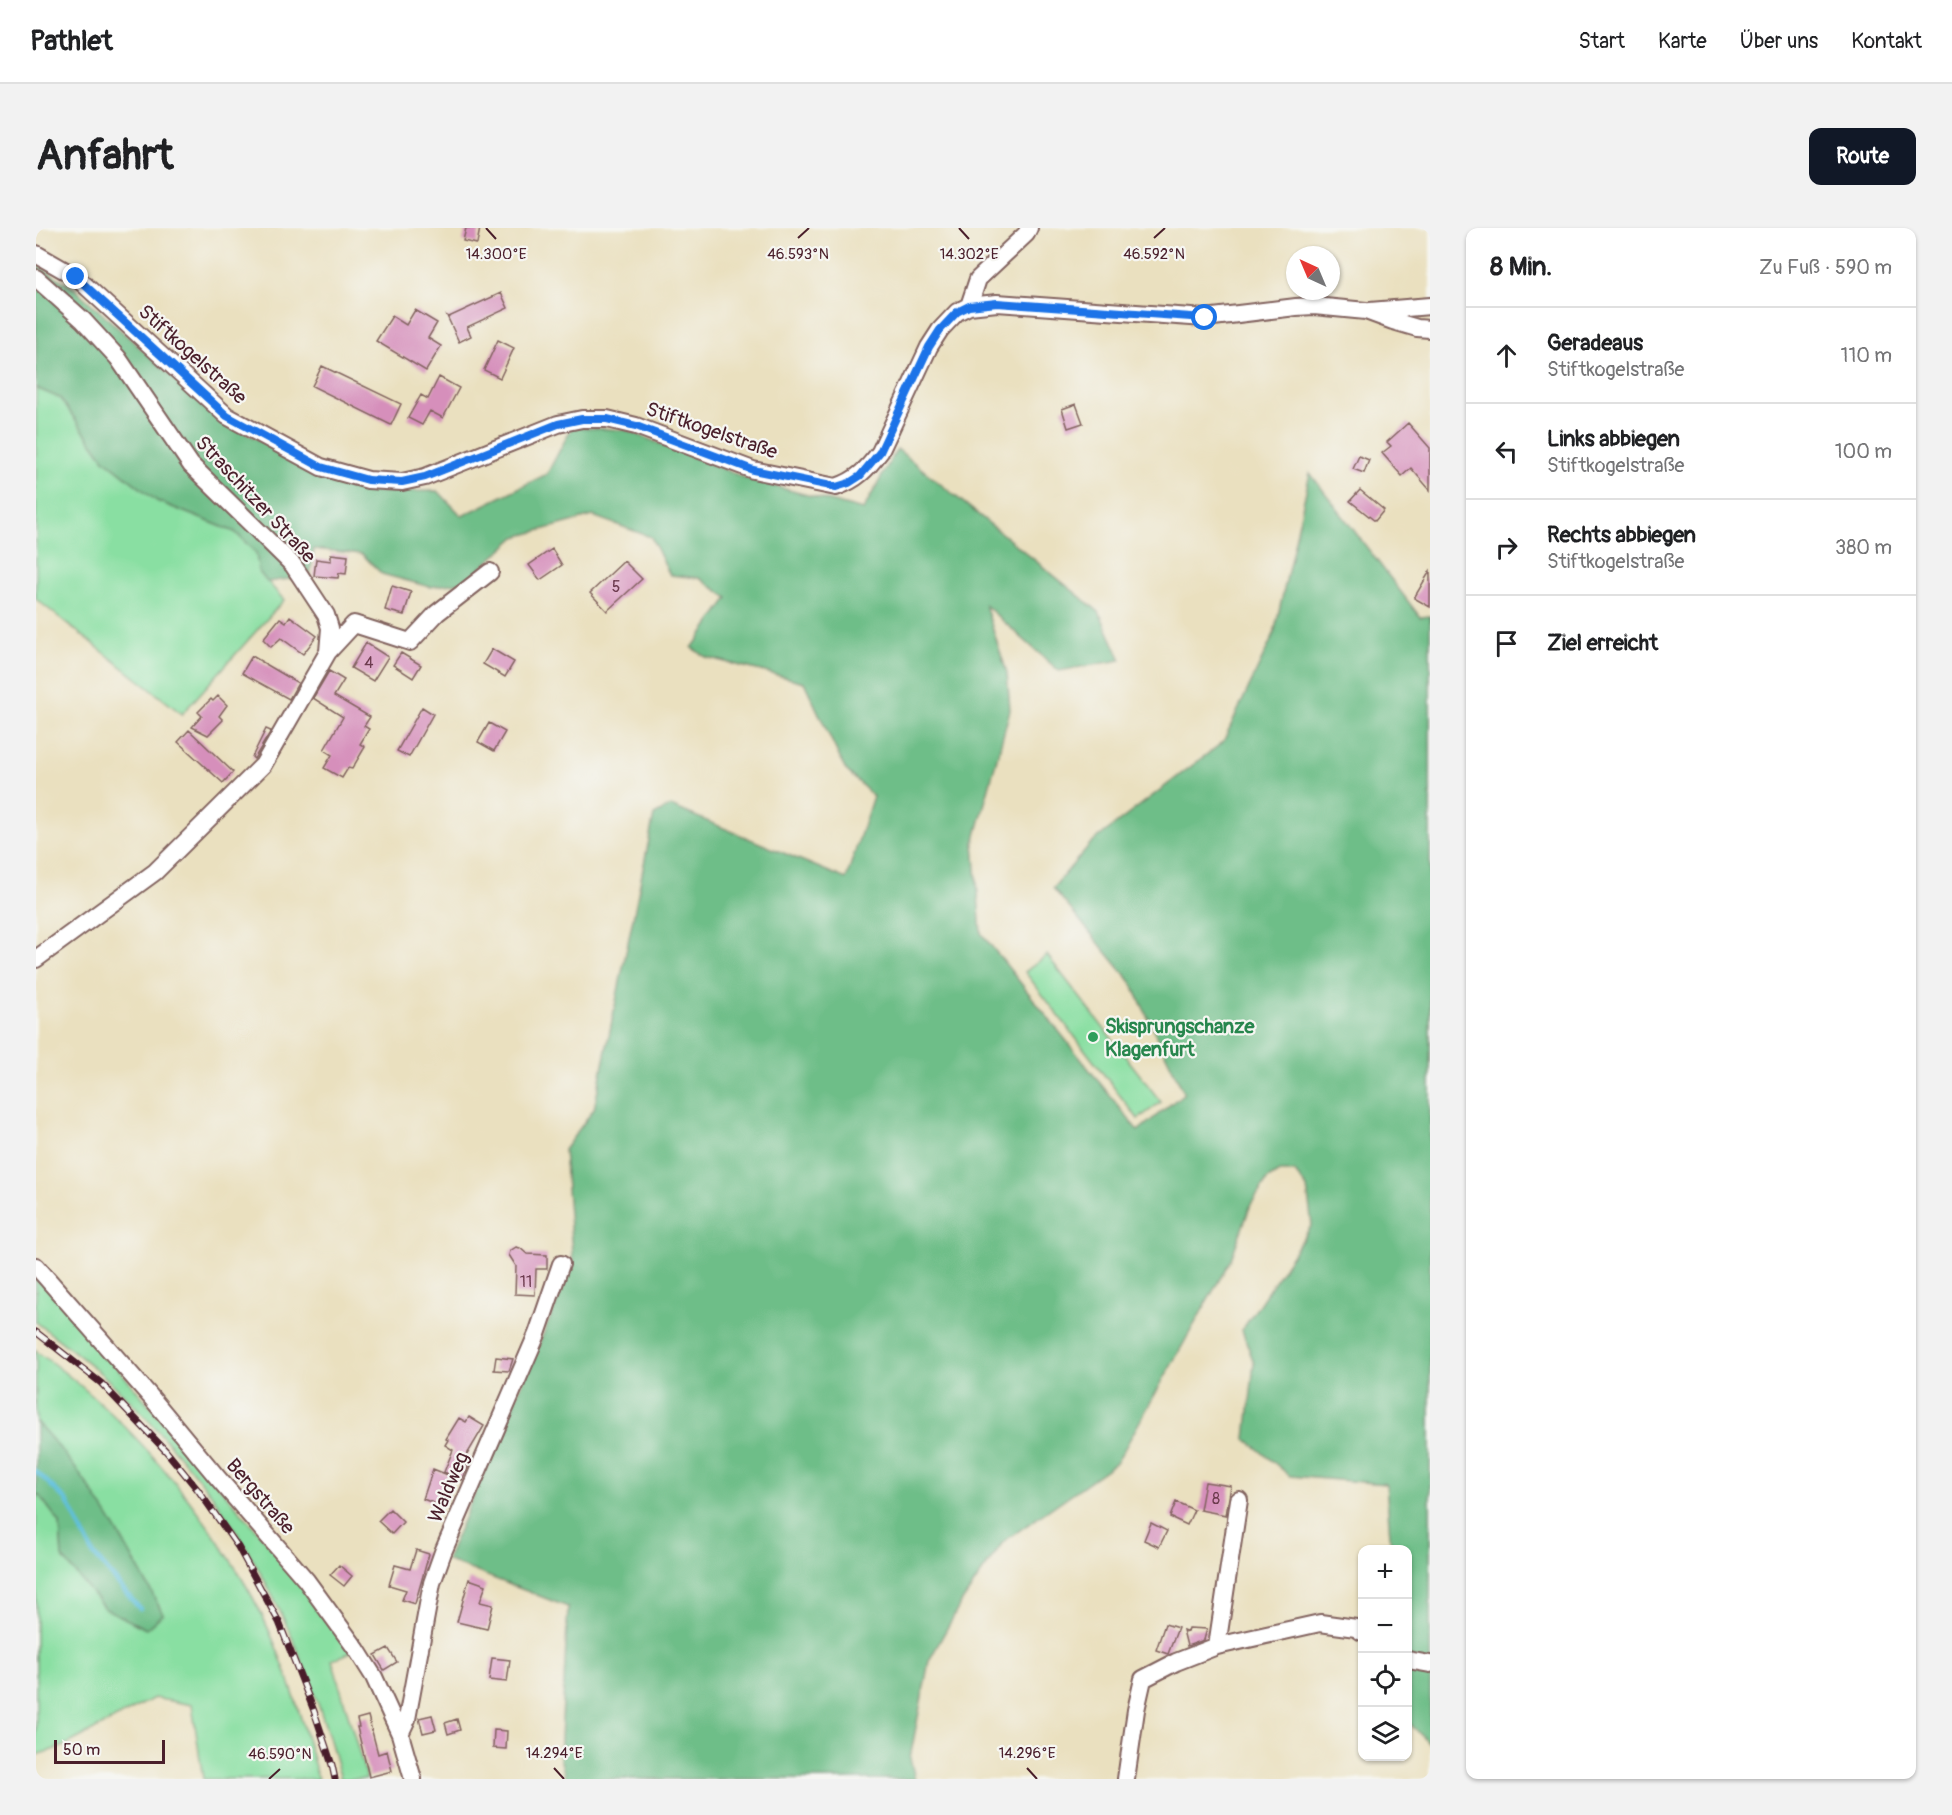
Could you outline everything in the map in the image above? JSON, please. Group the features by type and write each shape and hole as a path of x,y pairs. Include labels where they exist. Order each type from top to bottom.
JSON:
{"street":[{"path":"1029,228 1026,234 978,279 969,306 997,303 1205,318 1314,306 1366,311 1430,306"},
{"name":"Stiftkogelstraße","path":"36,254 76,277 227,416 321,467 368,480 402,482 425,477 558,424 582,419 607,419 636,426 753,470 836,487 849,483 860,476 880,452 929,347 940,330 957,312 969,306"},
{"name":"Straschitzer Straße","path":"36,278 83,320 118,358 191,465 293,565 326,615 330,628 328,652 263,765 155,872 36,958"},
{"path":"1366,311 1417,328 1430,329"},
{"path":"326,615 410,642 437,613 490,572"},
{"path":"328,652 354,624"},
{"name":"Waldweg","path":"400,1734 407,1719 432,1583 443,1552 537,1334 561,1264"},
{"name":"Bergstraße","path":"36,1266 306,1580 374,1677 400,1734 413,1779"},
{"path":"1217,1646 1239,1500"},
{"path":"1126,1779 1143,1679 1176,1662 1217,1646 1320,1623 1358,1629"},
{"path":"1412,1661 1430,1664"}],"green space":[{"path":"36,264 75,289 220,420 363,492 438,491 462,516 547,474 572,427 626,430 748,479 863,510 897,449 1099,612 1121,660 1059,671 985,605 1007,673 1010,710 974,843 981,933 1138,1131 1184,1093 1131,982 1053,888 1091,843 1223,742 1274,634 1310,473 1420,617 1430,616 1430,1744 1412,1726 1412,1545 1391,1545 1386,1484 1290,1476 1246,1439 1254,1363 1242,1330 1312,1225 1307,1188 1295,1172 1279,1172 1268,1179 1251,1204 1231,1259 1117,1462 1003,1542 961,1603 929,1661 910,1758 915,1779 566,1779 560,1758 568,1607 446,1560 573,1265 564,1150 594,1109 654,815 671,806 846,879 873,796 845,769 804,682 706,657 692,648 728,598 699,578 670,575 651,537 593,516 516,537 465,582 430,587 382,574 362,554 314,549 310,576 267,582 259,572 256,553 235,532 157,501 104,459 60,398 36,388"},
{"path":"36,388 60,398 104,459 157,501 235,532 256,553 259,572 284,600 182,714 36,599"},
{"name":"Skisprungschanze Klagenfurt","path":"1047,955 1161,1102 1138,1119 1025,972"},
{"path":"36,1273 301,1582 352,1652 332,1660 367,1779 341,1779 318,1704 289,1630 254,1560 211,1494 160,1433 125,1396 90,1364 36,1322"},
{"path":"36,1351 68,1375 127,1428 180,1488 226,1553 259,1610 280,1657 305,1730 318,1779 203,1779 192,1705 154,1698 62,1747 36,1755 36,1494 40,1496 60,1523 62,1557 163,1614 106,1513 73,1466 36,1422"},
{"path":"36,1422 74,1466 136,1563 163,1614 146,1629 104,1608 62,1557 60,1523 40,1496 36,1494"}],"building":[{"path":"466,228 480,228 477,244 463,241"},
{"path":"501,293 508,308 467,327 471,336 459,342 447,316"},
{"path":"415,310 437,323 428,338 441,346 426,371 376,341 392,316 406,325"},
{"path":"498,340 514,348 500,378 484,370"},
{"path":"322,366 401,404 391,425 312,386"},
{"path":"439,377 459,388 443,418 430,411 422,425 408,418 421,395 428,399"},
{"path":"1076,404 1083,423 1068,428 1062,409"},
{"path":"1408,423 1430,448 1430,490 1411,468 1402,476 1382,453 1391,446 1387,442"},
{"path":"1359,456 1369,460 1364,473 1353,469"},
{"path":"1360,490 1384,510 1375,521 1350,501"},
{"path":"552,549 562,565 540,580 529,565"},
{"path":"331,554 348,556 346,574 339,573 338,578 314,576 316,559 331,561"},
{"path":"624,561 642,579 607,611 590,593"},
{"path":"1430,571 1430,607 1414,598"},
{"path":"392,586 411,592 404,615 385,610"},
{"path":"290,616 317,636 303,654 281,638 271,647 263,639 280,618 286,622"},
{"path":"366,643 388,657 373,681 351,668"},
{"path":"492,649 514,662 505,677 483,664"},
{"path":"401,653 421,665 413,678 393,665"},
{"path":"252,656 298,683 289,699 242,673"},
{"path":"329,671 344,680 334,696 370,717 364,726 369,729 360,744 365,747 352,769 348,768 342,778 324,768 332,755 324,750 343,717 313,698"},
{"path":"218,696 227,705 219,716 223,720 208,735 192,727 202,716 198,712 211,699 213,701"},
{"path":"422,707 433,714 409,757 397,751"},
{"path":"489,723 505,732 494,751 478,742"},
{"path":"266,729 271,731 254,759 252,757"},
{"path":"189,730 233,772 223,783 178,742"},
{"path":"516,1247 527,1254 547,1255 547,1269 536,1269 535,1295 515,1294 516,1266 509,1255 510,1251"},
{"path":"496,1357 513,1359 509,1371 494,1370"},
{"path":"469,1417 484,1426 462,1463 468,1467 462,1480 444,1472 453,1450 445,1445 448,1440 446,1439 459,1418 466,1422"},
{"path":"433,1469 453,1477 441,1506 423,1499"},
{"path":"1205,1482 1231,1486 1226,1515 1200,1510"},
{"path":"1176,1502 1194,1510 1187,1525 1170,1517"},
{"path":"390,1509 403,1522 392,1534 378,1521"},
{"path":"1151,1523 1167,1531 1159,1547 1144,1540"},
{"path":"416,1550 429,1554 415,1604 402,1600 406,1590 389,1585 395,1565 410,1569"},
{"path":"339,1565 352,1576 344,1586 330,1575"},
{"path":"469,1579 486,1585 480,1602 493,1605 487,1629 457,1622"},
{"path":"1165,1624 1178,1628 1168,1654 1156,1650"},
{"path":"1189,1628 1207,1629 1204,1640 1187,1646 1183,1630 1188,1632"},
{"path":"388,1648 397,1662 384,1670 375,1655"},
{"path":"492,1658 510,1660 507,1682 489,1680"},
{"path":"432,1715 436,1730 423,1733 419,1718"},
{"path":"368,1716 378,1754 387,1751 392,1771 369,1777 357,1727 359,1727 357,1719"},
{"path":"457,1719 460,1730 448,1734 445,1723"},
{"path":"494,1730 507,1731 506,1749 493,1748"}],"waterway":[{"path":"36,1471 67,1501 94,1555 140,1609"}],"railway":[{"path":"36,1332 101,1383 166,1451 198,1490 238,1547 279,1622 314,1711 335,1779"}],"place":[{"name":"Skisprungschanze Klagenfurt","path":"1093,1037"}],"route":[{"path":"76,277 227,416 321,467 368,480 402,482 425,477 558,424 582,419 607,419 636,426 753,470 836,487 849,483 870,466 880,452 929,347 940,330 957,312 969,306 997,303 1205,318"}]}
